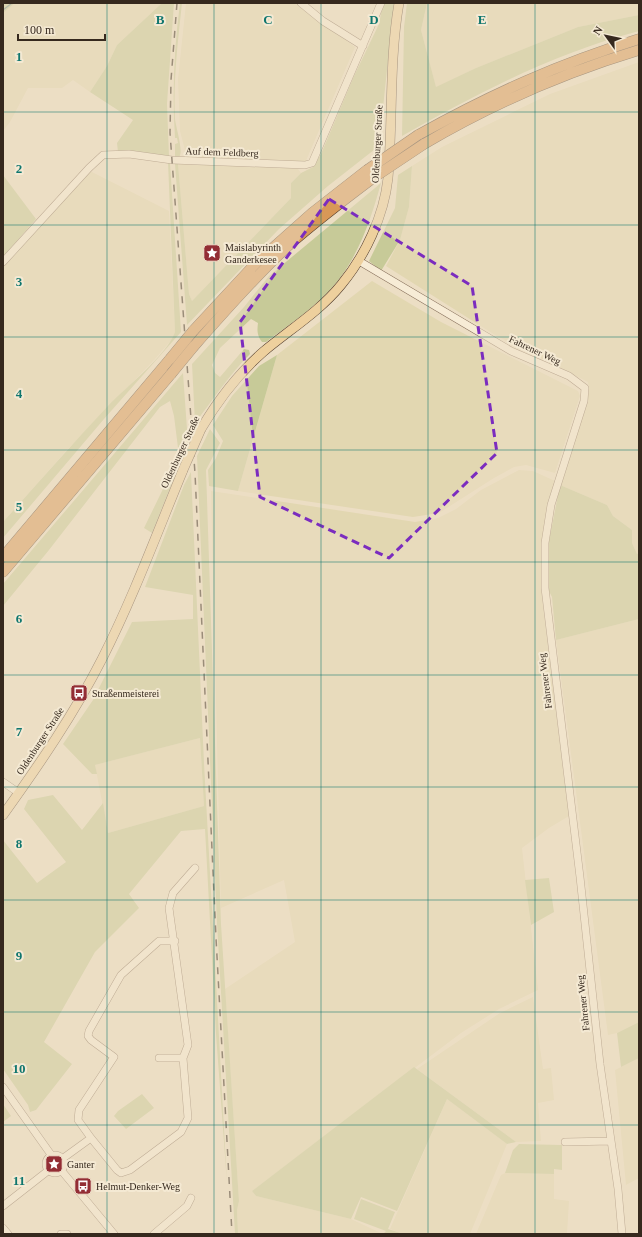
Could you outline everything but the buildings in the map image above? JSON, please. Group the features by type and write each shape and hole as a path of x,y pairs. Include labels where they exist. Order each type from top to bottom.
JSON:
{"highway":[{"path":"3,572 238,296 290,245 370,174 418,135 464,109 533,76 580,58 639,39"},
{"path":"3,557 193,331 257,262 317,209 370,174 470,118 539,84 608,59 639,50"}],"main road":[{"name":"Oldenburger Straße","path":"3,815 47,754 102,659 201,429 218,401 232,382 263,352 326,302 359,262 374,231 388,179 394,39 398,3"}],"street":[{"path":"301,3 323,21 363,46"},
{"name":"Auf dem Feldberg","path":"3,262 89,168 103,155 129,154 172,160 297,165 312,163 381,3"},
{"name":"Fahrener Weg","path":"359,262 511,351 569,376 585,388 584,401 551,505 545,543 545,588 572,826 580,877 600,1064 622,1234"},
{"path":"3,782 19,793"},
{"path":"175,941 159,941 121,975 89,1031 88,1036 91,1040 114,1057 79,1110 78,1120 91,1138 121,1173 130,1170 181,1132 188,1118 183,1058 188,1045 175,941 169,908 172,893 195,868"},
{"path":"159,1058 183,1058"},
{"path":"3,1087 52,1156"},
{"path":"62,1159 91,1138"},
{"path":"565,1142 611,1141"},
{"path":"52,1156 58,1156 62,1159 64,1164 61,1170 56,1172 49,1170 47,1161 52,1156"},
{"path":"3,1206 49,1170"},
{"path":"61,1170 114,1234"},
{"path":"154,1234 187,1206 191,1198"},
{"path":"3,1228 8,1234"},
{"path":"61,1234 67,1234"}],"highlighted area":[{"path":"329,199 472,286 497,453 389,558 260,497 240,322"}],"shaded area":[{"path":"15,3 162,3 117,45 107,66 90,92 73,80 62,88 28,88 10,122 3,131 3,13"},
{"path":"186,3 296,3 355,47 305,163 187,158 180,131 178,79"},
{"path":"427,3 639,3 639,15 578,27 476,68 436,88 421,30"},
{"path":"639,62 639,553 637,554 632,543 632,530 613,516 607,505 560,485 589,392 588,382 495,335 386,266 400,240 409,207 412,166 442,147 550,94"},
{"name":"Maislabyrinth Ganderkesee","path":"178,164 267,166 298,169 301,173 291,183 291,198 192,301 189,294"},
{"path":"90,171 169,211 175,332 173,338 155,359 66,451 3,522 3,265"},
{"path":"372,281 441,322 578,391 580,396 555,473 526,465 514,467 439,513 413,517 238,491 277,355"},
{"path":"519,470 533,471 555,481 542,543 541,589 569,816 549,828 522,848 538,990 499,1009 461,1033 252,1191 256,1196 351,1219 383,1234 238,1234 237,1210 239,1201 225,989 295,942 284,880 221,908 211,491 415,522 438,518 456,509 481,490"},
{"path":"639,619 639,1022 617,1033 608,1035 556,640"},
{"path":"200,738 204,806 108,833 95,765"},
{"path":"533,997 543,1069 551,1068 554,1100 538,1103 541,1141 516,1142 417,1069 500,1013"},
{"path":"639,1058 639,1178 626,1185 615,1070"},
{"path":"447,1099 507,1144 470,1234 404,1234 390,1229"},
{"path":"505,1173 554,1174 554,1199 569,1201 567,1234 476,1234 501,1175"}],"green space":[{"path":"3,3 15,3 3,13"},
{"path":"162,3 174,3 167,104 169,156 118,152 117,143 133,120 90,92 107,66 117,45"},
{"path":"180,3 182,3 176,61 175,119 181,150 179,157 175,158 175,144 178,143 177,138 175,138 174,70"},
{"path":"383,3 394,3 379,146 328,186 279,229 187,325 175,164 178,164 189,294 192,301 291,198 291,183 301,173 313,167 321,154 354,76 379,24"},
{"path":"407,3 427,3 421,30 436,87 476,68 578,27 639,15 639,31 577,51 517,76 402,136 404,27"},
{"path":"168,162 170,163 181,332 104,419 3,538 3,522 108,406 155,361 171,341 175,332"},
{"path":"412,166 409,207 400,240 381,271 369,261 395,208 398,175"},
{"path":"3,175 36,219 3,257"},
{"path":"381,183 361,242 346,270 326,294 266,342 262,342 258,335 258,323 251,319 220,348 212,365 215,373 220,377 244,349 249,350 250,354 228,379 195,423 192,364 244,307 269,276"},
{"path":"277,355 238,491 209,486 208,470 216,458 223,441 213,425 232,396 259,366"},
{"path":"183,373 188,443 152,533 144,528 179,456 174,416 170,401 160,407 49,550 3,606 3,584"},
{"path":"210,429 220,443 206,470 221,924 239,1201 237,1210 238,1234 235,1234 217,923 197,456"},
{"path":"191,472 204,763 227,1183 216,1034 205,829 181,831 129,894 139,908 95,952 44,1042 72,1064 36,1110 30,1112 28,1105 3,1069 3,840 37,883 66,862 24,809 28,800 53,795 82,830 103,803 108,833 204,806 200,738 95,765 97,774 92,774 63,744 93,700 132,622 193,619 193,595 145,587 184,485"},
{"path":"560,485 607,505 613,516 632,530 632,543 637,554 639,553 639,619 556,640 552,597 547,587 549,541"},
{"path":"549,878 554,912 531,925 525,880"},
{"path":"639,1022 639,1058 621,1067 617,1033"},
{"path":"414,1067 516,1142 507,1144 447,1099 397,1211 361,1197 351,1219 256,1196 252,1191"},
{"path":"142,1094 154,1108 126,1129 114,1116 118,1111"},
{"path":"3,1104 11,1116 3,1122"},
{"path":"519,1144 562,1145 562,1170 554,1169 554,1174 505,1173 513,1150"},
{"path":"361,1199 395,1212 388,1229 404,1234 383,1234 386,1231 354,1219"}],"waterway":[{"path":"3,10 12,3"}],"railway":[{"path":"177,3 171,80 170,133 195,473 216,938 232,1234"}],"place":[{"name":"Maislabyrinth Ganderkesee","path":"212,253"},
{"name":"Straßenmeisterei","path":"79,693"},
{"name":"Ganter","path":"54,1164"},
{"name":"Helmut-Denker-Weg","path":"83,1186"}]}
